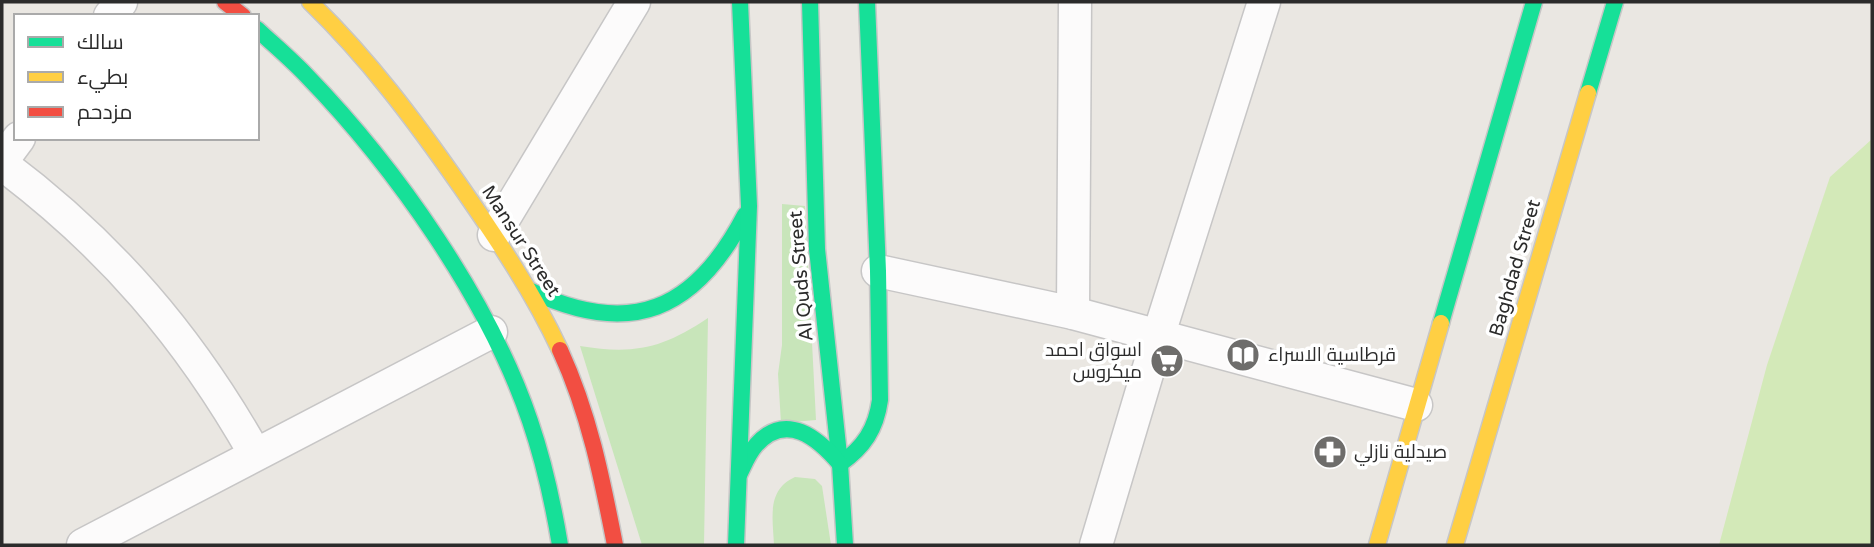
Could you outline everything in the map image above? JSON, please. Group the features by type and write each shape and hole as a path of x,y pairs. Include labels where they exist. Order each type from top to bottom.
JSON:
{"main road":[{"path":"225,2 240,14"},
{"name":"Mansur Street","path":"310,2 370,62 428,139 531,291 579,395 596,447 615,545"},
{"path":"736,545 749,206 740,2"},
{"name":"Al Quds Street","path":"810,2 817,249 840,464 845,545"},
{"path":"739,475 758,443 776,431 791,428 818,440 840,464 865,444 879,415 878,271 867,2"},
{"path":"1377,545 1534,2"},
{"name":"Baghdad Street","path":"1455,545 1615,2"},
{"path":"259,31 314,83 419,213 458,273 491,332 522,397 542,460 560,545"},
{"path":"531,291 581,310 627,313 652,310 676,300 717,264 732,244 749,206"}],"street":[{"path":"494,235 634,2"},
{"path":"1073,313 1075,2"},
{"path":"1096,545 1158,337 1264,2"},
{"path":"18,140 2,163 76,224 145,294 205,371 255,454"},
{"path":"878,271 1073,313 1416,405"},
{"path":"83,545 491,332"}],"green space":[{"path":"1872,139 1872,545 1719,545 1767,365 1830,177"},
{"path":"782,204 805,206 816,420 781,423 778,374 782,345"},
{"path":"708,318 704,545 642,545 580,346 617,350 648,347 677,336"},
{"path":"795,477 815,479 822,486 831,545 774,545 775,497 779,489"}],"traffic: fast":[{"path":"736,545 749,206 740,2"},
{"path":"810,2 817,249 840,464 845,545"},
{"path":"840,464 856,451 868,436 880,400 878,271 867,2"},
{"path":"1441,323 1534,2"},
{"path":"1588,93 1615,2"},
{"path":"259,31 307,76 374,152 406,194 465,283 512,375 530,421 548,483 560,545"},
{"path":"531,291 567,305 600,312 629,313 657,307 682,294 705,274 726,248 745,215"},
{"path":"739,475 756,445 767,435 779,430 790,429 812,438 840,464"}],"traffic: slow":[{"path":"310,2 371,68 444,162 514,266 560,350"},
{"path":"1455,545 1588,93"},
{"path":"1377,545 1441,323"}],"traffic: jam":[{"path":"225,2 240,14"},
{"path":"560,350 587,422 615,545"}],"place":[{"name":"قرطاسية الاسراء","path":"1243,355"},
{"name":"اسواق احمد ميكروس","path":"1167,361"},
{"name":"صيدلية نازلي","path":"1330,452"}]}
